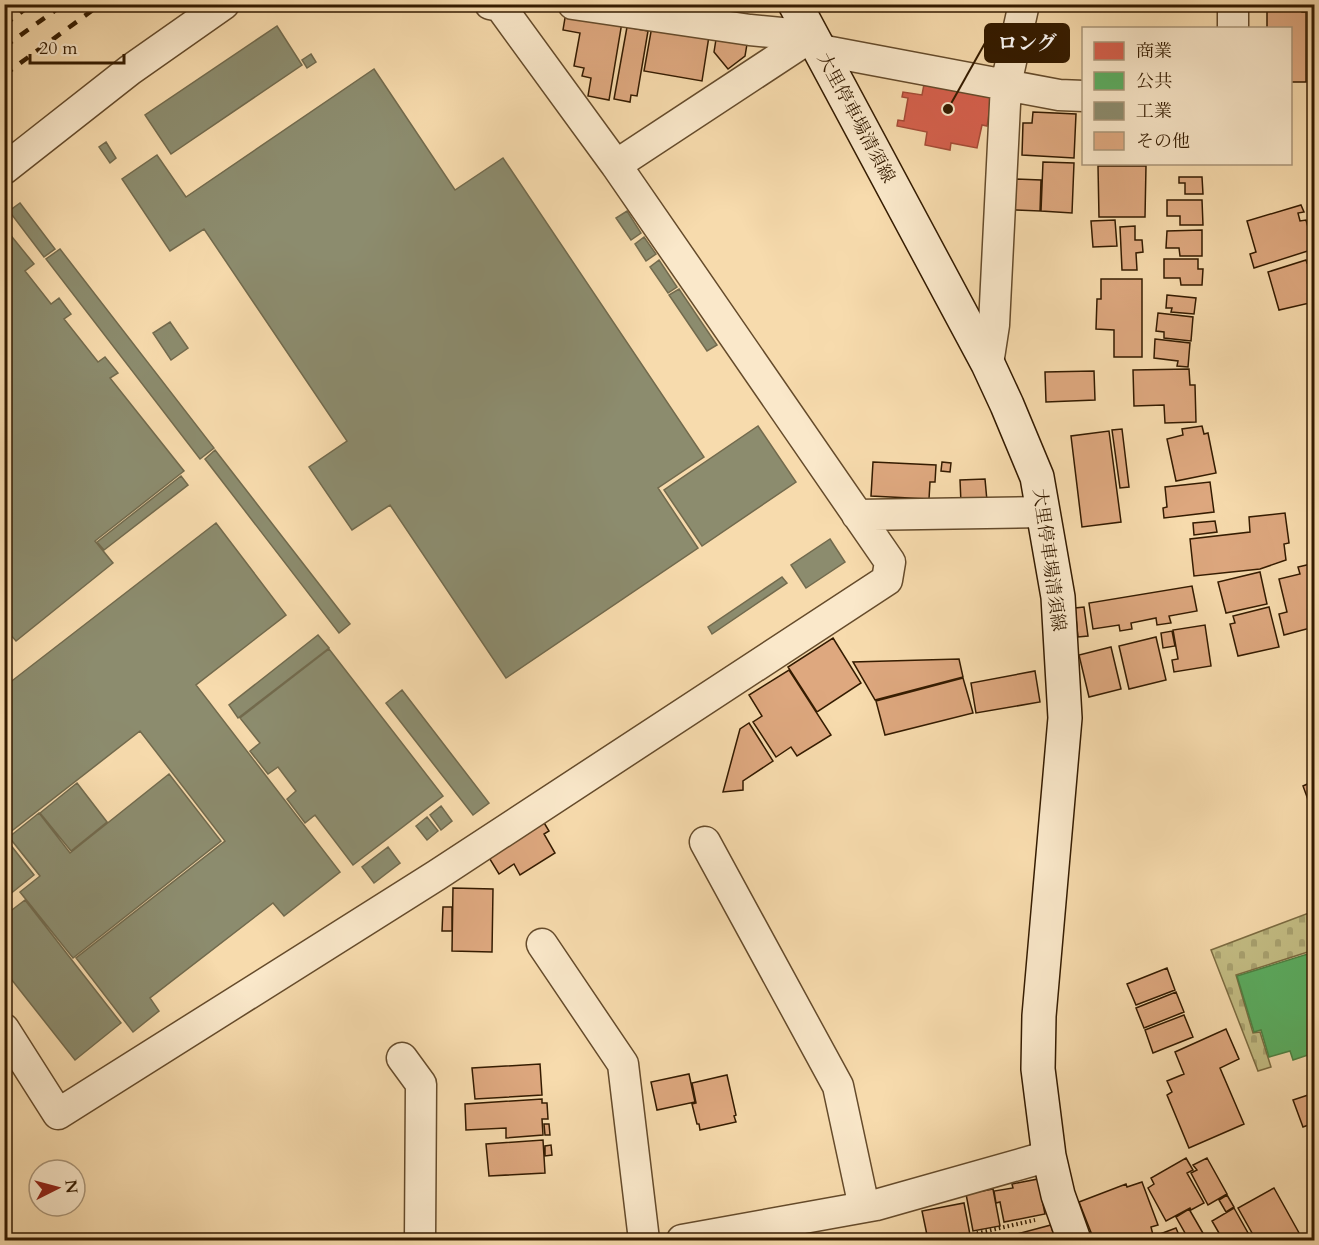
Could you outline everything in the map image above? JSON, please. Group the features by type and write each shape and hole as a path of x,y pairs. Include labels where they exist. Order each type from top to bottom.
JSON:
{"main road":[{"name":"大里停車場清須線","path":"795,4 988,364 1037,477 1058,597 1065,718 1039,1031 1038,1069 1049,1156 1070,1227"}],"street":[{"path":"4,169 130,70 224,4"},
{"path":"573,4 750,30 1059,95 1082,96"},
{"path":"988,364 994,325 1006,84 1024,4"},
{"path":"1233,4 1233,27"},
{"path":"4,1029 58,1114 438,875 887,580 890,562 616,165 497,5"},
{"path":"616,165 816,43"},
{"path":"857,515 1043,512"},
{"path":"705,842 838,1086 864,1207"},
{"path":"542,944 623,1064 644,1240"},
{"path":"402,1058 421,1084 420,1240"},
{"path":"682,1240 864,1207 1049,1156"}],"path":[{"path":"975,1240 974,1234 1070,1227"}],"green space":[{"path":"1314,911 1314,950 1236,975 1253,1033 1260,1032 1271,1067 1258,1071 1211,950"}],"building: 商業":[{"path":"925,79 992,96 987,126 982,125 977,148 951,143 950,150 925,145 927,132 897,126 898,120 904,121 908,98 902,97 903,92 922,95"}],"building: 公共":[{"path":"1314,952 1314,1053 1293,1060 1290,1051 1269,1057 1261,1030 1254,1032 1237,976"}],"building: 工業":[{"path":"277,26 302,65 171,154 145,115"},
{"path":"311,54 316,62 307,68 302,60"},
{"path":"374,69 455,190 503,158 704,457 658,488 698,548 506,678 390,505 352,530 309,467 347,441 204,229 170,251 122,179 157,155 186,197"},
{"path":"106,142 116,158 110,163 99,147"},
{"path":"20,203 55,249 44,257 9,211"},
{"path":"627,211 641,233 631,240 616,218"},
{"path":"4,227 34,264 25,271 51,304 59,298 71,314 64,319 98,362 105,357 118,373 110,378 184,471 95,541 113,563 16,641 4,627"},
{"path":"644,237 656,254 646,261 635,244"},
{"path":"60,249 214,448 200,459 46,259"},
{"path":"659,260 677,287 668,293 650,267"},
{"path":"679,289 717,345 707,351 669,295"},
{"path":"170,322 188,348 171,360 153,333"},
{"path":"758,426 796,482 702,546 664,490"},
{"path":"215,450 350,624 339,633 205,459"},
{"path":"181,476 188,485 104,550 97,542"},
{"path":"216,523 286,615 196,685 340,872 284,916 273,903 150,998 159,1011 133,1032 76,958 225,841 140,731 4,837 4,687"},
{"path":"830,539 845,562 806,588 791,565"},
{"path":"782,577 787,583 712,634 708,627"},
{"path":"318,635 329,648 238,718 229,705"},
{"path":"329,649 443,796 353,865 315,815 305,823 287,799 296,791 278,767 268,774 250,751 260,743 240,718"},
{"path":"402,690 489,803 473,815 386,703"},
{"path":"169,774 221,841 73,958 20,892 40,876 9,837 39,813 70,853"},
{"path":"77,783 107,822 71,851 40,813"},
{"path":"441,806 452,821 441,830 430,815"},
{"path":"427,817 438,831 427,840 416,826"},
{"path":"6,839 34,875 4,899 4,840"},
{"path":"388,847 400,863 374,883 362,867"},
{"path":"25,900 121,1023 75,1060 4,970 4,916"}],"building: その他":[{"path":"1267,4 1302,4 1302,12 1306,12 1306,82 1292,82 1292,27 1267,27"},
{"path":"566,12 622,22 609,100 588,96 591,78 582,76 584,68 574,66 580,33 563,30"},
{"path":"652,26 709,36 702,81 644,71"},
{"path":"627,27 648,31 637,96 631,95 630,102 614,99"},
{"path":"717,33 748,38 745,56 728,69 714,52"},
{"path":"1033,112 1076,114 1074,158 1022,155 1023,123 1032,123"},
{"path":"1043,162 1074,163 1072,213 1041,211"},
{"path":"1098,166 1146,166 1145,217 1099,217"},
{"path":"1179,177 1202,177 1203,194 1185,194 1185,183 1179,183"},
{"path":"1016,179 1041,180 1040,211 1015,210"},
{"path":"1167,200 1202,200 1203,225 1180,225 1180,216 1167,216"},
{"path":"1301,205 1304,212 1298,213 1300,221 1306,220 1314,249 1254,268 1250,254 1256,252 1247,221"},
{"path":"1115,220 1117,246 1093,247 1091,221"},
{"path":"1135,226 1135,240 1142,240 1143,252 1136,253 1137,270 1122,270 1120,227"},
{"path":"1202,230 1202,256 1180,256 1179,248 1166,248 1167,231"},
{"path":"1164,259 1198,259 1198,269 1203,269 1202,285 1181,285 1180,278 1164,278"},
{"path":"1306,260 1307,263 1314,261 1314,302 1279,310 1268,272"},
{"path":"1101,279 1142,279 1142,357 1114,357 1114,330 1096,329 1097,299 1101,299"},
{"path":"1167,295 1196,298 1194,314 1171,312 1172,308 1166,308"},
{"path":"1158,313 1193,317 1191,341 1164,338 1164,332 1156,331"},
{"path":"1155,339 1190,343 1188,367 1177,366 1178,361 1154,358"},
{"path":"1189,369 1190,385 1195,385 1196,422 1165,423 1164,405 1134,406 1133,370"},
{"path":"1094,371 1095,400 1046,402 1045,372"},
{"path":"1202,426 1204,434 1208,433 1216,473 1176,481 1167,439 1183,435 1182,429"},
{"path":"1122,429 1129,487 1120,488 1112,430"},
{"path":"1109,431 1121,522 1082,527 1071,436"},
{"path":"873,462 936,465 935,482 930,482 929,499 871,496"},
{"path":"942,462 951,463 950,472 941,471"},
{"path":"985,479 987,501 961,503 960,480"},
{"path":"1210,482 1214,512 1164,518 1163,508 1167,507 1165,487"},
{"path":"1285,513 1289,543 1284,544 1286,560 1260,569 1194,576 1190,539 1250,532 1249,517"},
{"path":"1215,521 1217,532 1194,535 1193,523"},
{"path":"1311,564 1314,571 1314,627 1284,635 1279,614 1287,612 1279,579 1300,574 1298,567"},
{"path":"1260,572 1267,604 1226,613 1218,582"},
{"path":"1192,586 1197,611 1169,616 1171,623 1157,625 1156,618 1131,623 1132,629 1120,631 1119,625 1093,629 1089,603"},
{"path":"1084,607 1088,636 1078,637 1075,608"},
{"path":"1269,607 1279,647 1238,656 1230,624 1235,623 1233,616"},
{"path":"1205,625 1211,666 1174,672 1172,660 1178,659 1173,630"},
{"path":"1172,631 1175,646 1163,648 1161,633"},
{"path":"1156,637 1166,680 1129,689 1119,646"},
{"path":"833,638 861,683 817,712 788,667"},
{"path":"1111,647 1121,689 1089,697 1079,655"},
{"path":"959,659 963,677 875,700 853,662"},
{"path":"789,670 831,735 797,756 791,747 776,757 753,722 762,716 749,695"},
{"path":"1035,671 1040,702 976,713 971,683"},
{"path":"963,678 973,713 885,735 876,701"},
{"path":"749,723 773,761 743,781 743,790 723,792 740,729"},
{"path":"1314,781 1314,816 1303,786"},
{"path":"1314,820 1314,833 1313,834 1309,822"},
{"path":"543,821 549,831 544,834 555,853 520,875 514,864 499,874 488,856"},
{"path":"453,888 493,889 492,952 452,951"},
{"path":"443,907 452,907 452,931 442,931"},
{"path":"1167,968 1175,990 1136,1005 1127,984"},
{"path":"1176,992 1184,1012 1144,1028 1136,1008"},
{"path":"1184,1015 1193,1037 1153,1053 1145,1030"},
{"path":"1226,1029 1239,1059 1220,1068 1244,1124 1189,1148 1167,1095 1172,1092 1167,1081 1184,1074 1175,1052"},
{"path":"540,1064 542,1095 475,1099 472,1068"},
{"path":"689,1074 695,1102 657,1110 651,1082"},
{"path":"727,1075 736,1122 700,1130 692,1104 696,1103 692,1083"},
{"path":"1314,1093 1314,1123 1303,1127 1293,1100"},
{"path":"542,1099 542,1103 547,1103 548,1119 542,1119 543,1135 506,1138 506,1128 466,1130 465,1104"},
{"path":"544,1124 549,1124 550,1135 545,1135"},
{"path":"543,1140 545,1173 489,1176 486,1144"},
{"path":"551,1145 552,1155 545,1156 545,1146"},
{"path":"1186,1158 1193,1170 1187,1173 1204,1203 1166,1221 1148,1188 1154,1184 1151,1178"},
{"path":"1207,1158 1227,1194 1208,1205 1191,1173 1197,1170 1193,1165"},
{"path":"1038,1179 1045,1214 1004,1222 1000,1202 996,1203 994,1191 1013,1188 1012,1184"},
{"path":"1142,1182 1158,1225 1151,1227 1153,1235 1139,1240 1094,1240 1079,1202 1126,1184 1127,1187"},
{"path":"1274,1188 1303,1240 1256,1240 1238,1208"},
{"path":"993,1189 1000,1226 973,1231 966,1194"},
{"path":"1227,1195 1234,1207 1226,1212 1219,1200"},
{"path":"964,1203 971,1240 923,1240 922,1236 927,1235 922,1211"},
{"path":"1234,1208 1252,1240 1223,1240 1212,1221"},
{"path":"1189,1209 1207,1240 1189,1240 1176,1217"},
{"path":"1051,1225 1055,1240 1007,1240 1006,1237"},
{"path":"1176,1228 1181,1240 1144,1240"}],"railway":[{"path":"4,25 32,4"},
{"path":"4,47 64,4"},
{"path":"4,75 101,4"}],"place":[{"name":"ロング","path":"948,109"}]}
